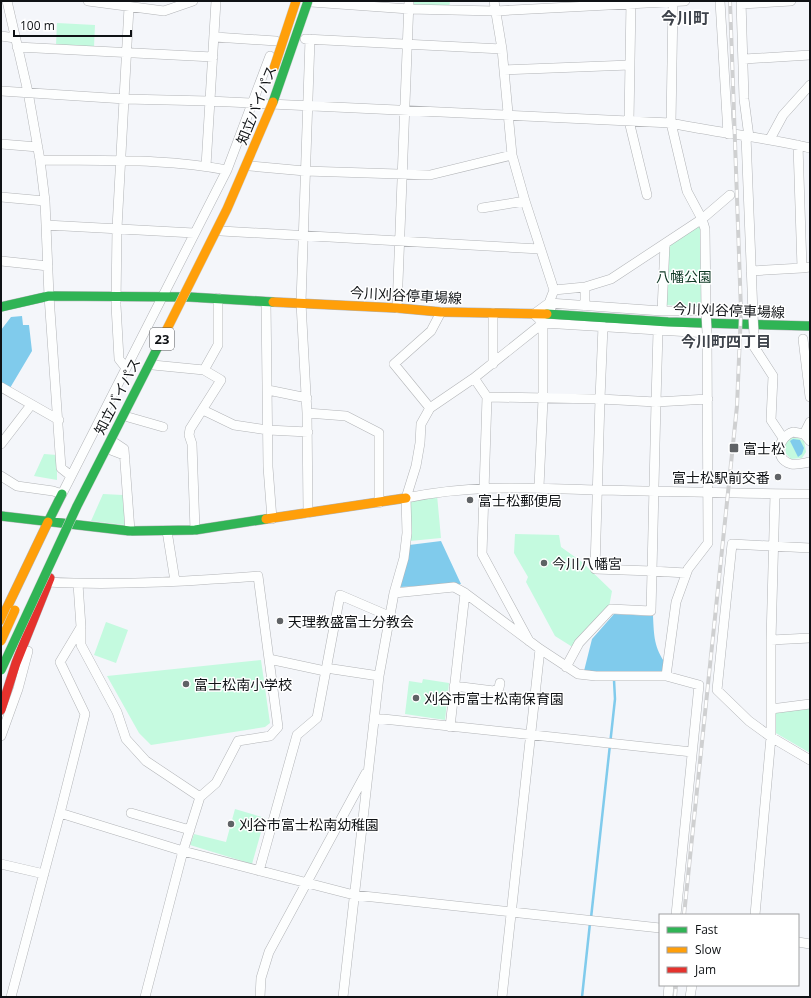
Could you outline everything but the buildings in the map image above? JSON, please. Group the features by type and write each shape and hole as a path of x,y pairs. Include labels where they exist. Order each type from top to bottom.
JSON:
{"main road":[{"name":"知立バイパス","path":"1,641 70,497 196,250 226,185 260,108 296,1"},
{"name":"知立バイパス","path":"1,670 53,554 223,217 259,137 281,82 310,1"},
{"name":"今川刈谷停車場線","path":"1,307 49,296 189,297 397,308 441,312 493,313 540,317 554,314 668,322 810,326"},
{"path":"1,620 3,608 62,494"},
{"path":"1,516 130,531 195,530 406,498"},
{"path":"1,710 16,663 48,582 75,524"}],"street":[{"path":"7,1 28,92 40,160 45,201 49,296 59,420 61,468 72,476"},
{"path":"88,1 168,11 193,1"},
{"path":"206,166 216,1"},
{"path":"1,476 17,486 53,491 62,494 226,170 276,41 288,1"},
{"path":"75,524 153,365 189,297 250,166 275,105 299,38 310,1 409,5 495,12 685,1"},
{"path":"342,997 379,676 389,616 404,558 407,534 406,498 416,466 420,443 421,424 430,408 493,364 540,317 554,290 525,201 512,155 507,115 502,49 494,1"},
{"path":"720,1 728,134"},
{"path":"783,438 771,420 773,376 753,345 754,335 748,137 744,99 744,59 741,3 791,1"},
{"path":"666,676 676,602 686,573 693,560 707,547 708,542 708,399 705,229 702,219 687,191 676,152 671,123 673,2"},
{"path":"631,3 629,121 647,195"},
{"path":"397,308 409,5"},
{"path":"126,368 119,359 117,228 125,99 125,52 129,7"},
{"path":"1,36 15,38"},
{"path":"215,37 276,41"},
{"path":"299,38 502,49"},
{"path":"308,513 308,413 301,303 305,171 309,107 310,39"},
{"path":"17,47 213,57"},
{"path":"744,59 810,56"},
{"path":"504,70 630,65"},
{"path":"770,139 783,115 810,85"},
{"path":"1,91 125,99 209,101 309,107 671,123 728,134 770,139 810,148"},
{"path":"1,144 38,147"},
{"path":"751,271 806,268 798,146"},
{"path":"250,166 305,171 430,175 512,155"},
{"path":"40,160 122,161 206,166 226,170"},
{"path":"554,290 585,287 611,279 702,219 730,195"},
{"path":"1,197 45,201"},
{"path":"482,208 525,201"},
{"path":"46,225 194,233"},
{"path":"220,231 540,249"},
{"path":"662,310 665,244"},
{"path":"1,261 48,266"},
{"path":"585,287 585,306"},
{"path":"204,370 218,345 218,298"},
{"path":"266,302 268,430 272,519"},
{"path":"548,303 662,310 706,311"},
{"path":"548,303 554,314"},
{"path":"430,408 394,364 431,331 441,312"},
{"path":"493,313 493,364"},
{"path":"540,317 603,326 707,333"},
{"path":"539,487 544,399 540,317"},
{"path":"603,326 596,490 595,569 686,573"},
{"path":"566,667 579,643 611,609 651,611 658,330"},
{"path":"803,339 810,397"},
{"path":"153,365 204,370 220,380 203,410 190,428 189,435 192,444 195,530"},
{"path":"474,378 487,397 482,554 528,641"},
{"path":"1,386 31,405 59,420"},
{"path":"268,390 307,398"},
{"path":"487,397 600,399 656,402 708,399"},
{"path":"1,444 31,405"},
{"path":"203,410 234,424 268,430 308,432"},
{"path":"308,413 346,416 379,433 379,503"},
{"path":"128,417 163,427"},
{"path":"810,422 807,438 793,432 783,438 779,447 779,452 784,460 793,464 810,462"},
{"path":"113,447 124,449 130,531"},
{"path":"406,498 440,491 485,487 810,494"},
{"path":"755,914 771,737 771,640 775,494"},
{"path":"167,531 175,581"},
{"path":"810,548 732,544 717,690 749,721 771,737 810,760"},
{"path":"48,582 78,584 175,581 258,576 278,727 270,736 238,741 216,783 200,797 183,851 145,997"},
{"path":"78,584 82,627 81,645 117,712 126,739 146,761 200,797"},
{"path":"394,593 454,587 465,593 528,641 578,674 596,676 666,676 699,685 676,914"},
{"path":"450,727 465,593"},
{"path":"259,871 297,735 317,718 340,594 389,616"},
{"path":"1,736 18,689 32,634 32,624"},
{"path":"11,997 85,714 60,662 82,627"},
{"path":"771,640 810,638"},
{"path":"502,997 540,649"},
{"path":"269,659 325,669 379,676"},
{"path":"454,686 494,691 499,688 500,683"},
{"path":"771,709 810,704"},
{"path":"374,718 692,752"},
{"path":"260,997 261,978 269,952 308,883 368,768"},
{"path":"60,813 183,851 354,895 659,928"},
{"path":"131,813 190,830"},
{"path":"1,864 44,874"},
{"path":"799,942 810,944"},
{"path":"668,997 669,986"},
{"path":"690,997 692,986"}],"green space":[{"path":"413,1 450,1 449,9 412,9"},
{"path":"57,23 95,25 94,47 56,45"},
{"name":"八幡公園","path":"700,223 701,307 664,305 667,246"},
{"path":"790,438 798,438 804,441 806,452 802,458 791,459 786,454 785,444"},
{"path":"44,454 57,455 57,480 34,476"},
{"path":"103,494 123,495 125,525 91,521"},
{"path":"437,495 441,538 410,541 409,500"},
{"path":"515,534 559,535 561,547 582,562 612,591 609,607 574,648 555,636 526,582 528,577 514,553"},
{"path":"106,622 128,630 116,663 94,655"},
{"path":"261,660 270,723 265,727 151,745 139,733 107,676"},
{"path":"423,679 449,683 445,720 405,714 409,681 422,683"},
{"path":"810,708 810,753 774,732 774,712"},
{"path":"235,809 265,818 252,864 190,845 194,834 226,842"}],"water":[{"path":"22,316 23,325 29,325 32,351 10,388 1,382 1,330 11,317"},
{"path":"793,439 800,440 804,448 802,454 798,457 790,441"},
{"path":"441,541 461,584 400,587 409,545"},
{"path":"614,614 653,616 654,636 659,653 666,664 664,670 660,673 596,674 584,671 592,639"}],"waterway":[{"path":"591,918 615,699 614,680"},
{"path":"582,997 590,923"}],"railway":[{"path":"684,914 737,406 741,311 730,1"},
{"path":"675,997 676,986"}],"traffic: fast":[{"path":"273,102 308,1"},
{"path":"1,307 49,296 189,297 273,302"},
{"path":"547,314 668,322 810,326"},
{"path":"1,670 77,506 163,337"},
{"path":"48,522 62,494"},
{"path":"1,516 130,531 195,530 266,519"}],"traffic: slow":[{"path":"274,68 296,1"},
{"path":"163,337 227,209 273,102"},
{"path":"273,302 397,308 441,312 547,314"},
{"path":"266,519 406,498"},
{"path":"1,620 48,522"},
{"path":"1,641 15,610"}],"traffic: jam":[{"path":"1,710 16,663 50,578"}],"place":[{"name":"富士松","path":"734,448"},
{"name":"富士松駅前交番","path":"778,477"},
{"name":"富士松郵便局","path":"470,500"},
{"name":"今川八幡宮","path":"544,563"},
{"name":"天理教盛富士分教会","path":"280,621"},
{"name":"富士松南小学校","path":"186,684"},
{"name":"刈谷市富士松南保育園","path":"416,698"},
{"name":"刈谷市富士松南幼稚園","path":"231,824"}],"district":[{"name":"今川町","path":"685,18"},
{"name":"今川町四丁目","path":"726,341"}]}
